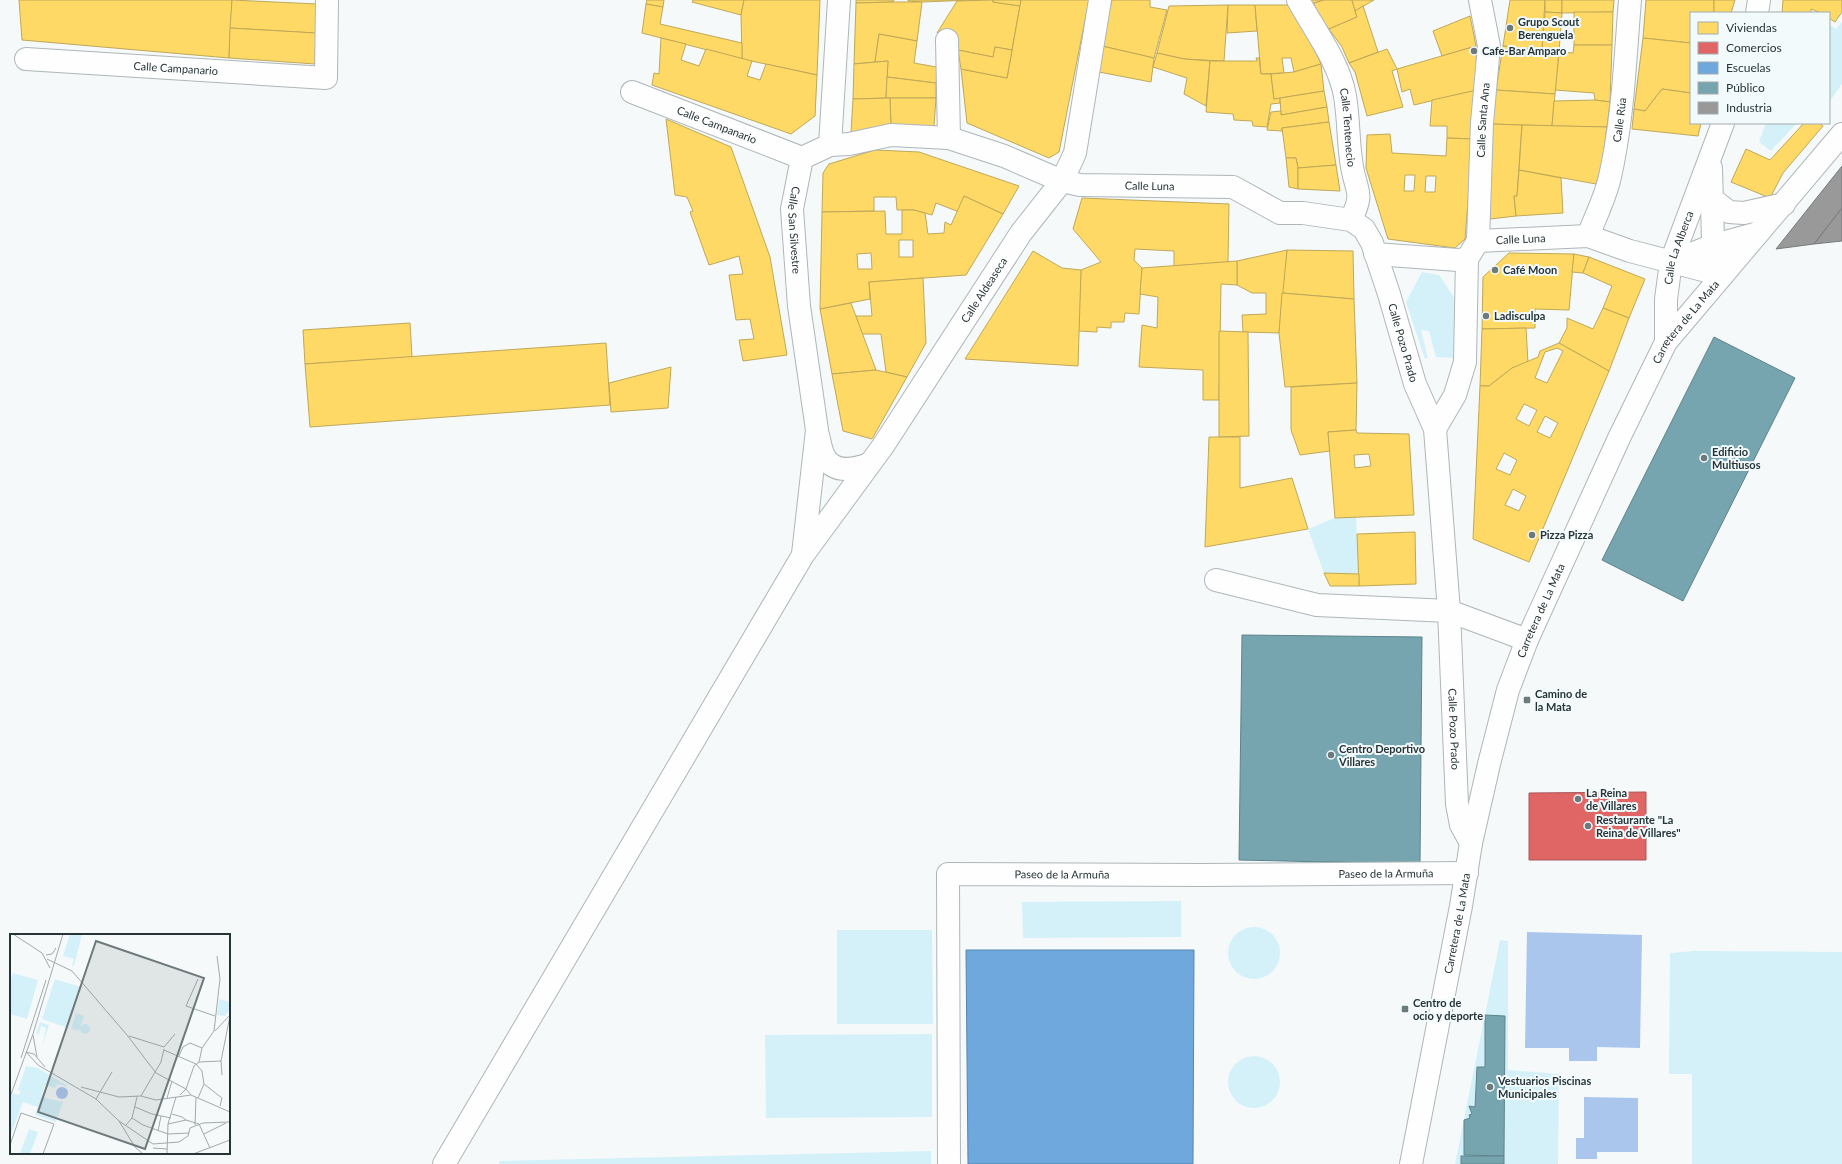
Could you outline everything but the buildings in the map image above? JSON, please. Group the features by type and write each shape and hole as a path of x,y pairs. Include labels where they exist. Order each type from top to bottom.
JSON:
{"street":[{"name":"Calle Campanario","path":"26,59 326,78 327,0"},
{"path":"802,158 830,145 839,0"},
{"name":"Calle Aldeaseca","path":"444,1164 803,555 883,446 1021,233 1062,181 1075,153 1100,0"},
{"name":"Calle Tentenecio","path":"1298,0 1333,62 1345,96 1352,167 1359,193 1357,206 1350,220"},
{"name":"Calle Santa Ana","path":"1472,250 1489,46 1480,0"},
{"name":"Calle Rúa","path":"1588,236 1608,183 1616,144 1630,0"},
{"path":"1757,12 1759,0"},
{"path":"947,40 949,138"},
{"name":"Calle Campanario","path":"632,92 802,158"},
{"name":"Calle La Alberca","path":"1666,342 1666,299 1671,262 1723,124"},
{"name":"Carretera de La Mata","path":"1411,1164 1467,873 1471,843 1508,690 1527,640 1620,436 1666,342 1842,134"},
{"name":"Calle Luna","path":"830,145 849,144 891,135 949,138 1004,156 1062,181 1080,185 1233,187 1280,213 1304,213 1350,220"},
{"name":"Calle La Alberca","path":"1711,157 1714,246 1722,275"},
{"name":"Calle San Silvestre","path":"802,158 792,209 800,306 817,430 826,459 839,469 854,469 869,464"},
{"path":"1712,199 1729,212 1744,212 1784,204"},
{"path":"1350,220 1364,229 1372,243 1375,254"},
{"path":"1671,262 1714,246 1758,233"},
{"name":"Calle Luna","path":"1375,254 1472,250 1588,236 1630,251 1722,275"},
{"path":"1435,429 1456,395 1465,362 1472,250"},
{"name":"Calle Pozo Prado","path":"1375,254 1389,294 1415,384 1435,429 1449,611 1457,804 1461,825 1471,843"},
{"name":"Calle San Silvestre","path":"803,555 817,430"},
{"path":"1216,580 1317,605 1449,611 1527,640"},
{"name":"Paseo de la Armuña","path":"949,1164 948,874 1210,875 1467,873"}],"shaded area":[{"path":"1842,22 1842,84 1830,101 1830,25 1836,29"},
{"path":"1766,124 1796,124 1771,151 1759,142"},
{"path":"1422,272 1439,275 1455,299 1453,358 1436,357 1429,331 1421,330 1428,358 1425,359 1406,302"},
{"path":"1356,517 1359,574 1324,573 1308,529 1335,518"},
{"path":"1181,901 1181,937 1023,938 1022,902"},
{"path":"1249,927 1259,927 1269,931 1276,938 1280,948 1280,958 1276,968 1269,975 1259,979 1249,979 1239,975 1232,968 1228,958 1228,948 1232,938 1239,931"},
{"path":"837,930 932,930 933,1024 837,1024"},
{"path":"1500,940 1508,941 1508,1070 1559,1074 1558,1164 1455,1164"},
{"path":"1694,951 1842,952 1842,1164 1692,1164 1692,1074 1669,1074 1670,953"},
{"path":"932,1034 932,1117 766,1118 765,1035"},
{"path":"1249,1056 1259,1056 1273,1063 1280,1077 1280,1087 1273,1101 1259,1108 1249,1108 1239,1104 1232,1097 1228,1087 1228,1077 1232,1067 1239,1060"},
{"path":"931,1151 931,1164 499,1164 499,1161"}],"water":[{"path":"1527,932 1642,935 1640,1048 1597,1047 1597,1061 1569,1061 1569,1048 1525,1048"},
{"path":"1584,1097 1638,1098 1638,1152 1597,1152 1597,1159 1576,1159 1576,1138 1584,1138"}],"place":[{"name":"Grupo Scout Berenguela","path":"1510,28"},
{"name":"Cafe-Bar Amparo","path":"1474,51"},
{"name":"Café Moon","path":"1495,270"},
{"name":"Ladisculpa","path":"1486,316"},
{"name":"Edificio Multiusos","path":"1704,458"},
{"name":"Pizza Pizza","path":"1532,535"},
{"name":"Camino de la Mata","path":"1527,700"},
{"name":"Centro Deportivo Villares","path":"1331,755"},
{"name":"La Reina de Villares","path":"1578,799"},
{"name":"Restaurante \"La Reina de Villares\"","path":"1588,826"},
{"name":"Centro de ocio y deporte","path":"1405,1009"},
{"name":"Vestuarios Piscinas Municipales","path":"1490,1087"}]}
